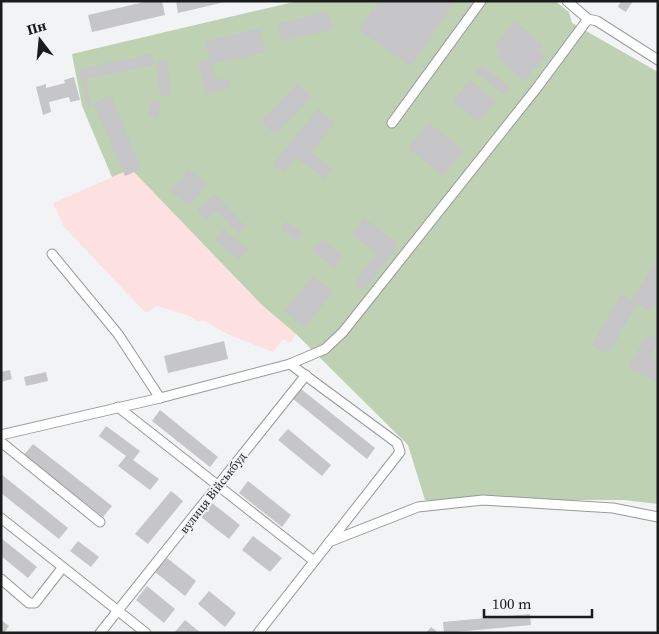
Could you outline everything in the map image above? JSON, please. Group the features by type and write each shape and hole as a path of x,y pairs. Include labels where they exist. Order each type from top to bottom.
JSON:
{"street":[{"path":"392,123 481,1"},
{"path":"567,1 588,19 597,21 658,60"},
{"path":"1,434 160,398 290,364 325,349 343,332 536,89 588,19"},
{"path":"52,254 118,334 160,398"},
{"path":"260,632 400,452 400,447 290,364"},
{"name":"вулиця Військбуд","path":"100,633 306,375"},
{"path":"118,408 314,561"},
{"path":"1,442 100,522"},
{"path":"329,542 418,507 483,500 613,508 658,517"},
{"path":"1,518 146,633"},
{"path":"1,579 29,603 36,603 63,567"}],"shaded area":[{"path":"131,169 262,305 296,334 290,343 283,339 273,352 227,334 205,321 197,321 190,316 157,306 146,313 64,227 53,203"}],"green space":[{"path":"298,1 555,1 569,12 572,23 658,72 658,504 624,500 425,500 408,445 296,334 262,305 131,169 112,177 82,106 72,54"}],"building":[{"path":"149,1 162,1 165,15 92,32 88,15"},
{"path":"176,1 225,1 225,2 178,13"},
{"path":"378,1 455,1 411,66 359,30"},
{"path":"621,1 633,1 626,12 618,7"},
{"path":"328,12 333,29 282,41 278,24"},
{"path":"515,21 543,45 539,50 545,56 524,81 497,57 501,52 494,47"},
{"path":"260,29 265,52 212,64 216,80 227,78 230,88 206,94 198,62 210,60 205,41"},
{"path":"152,54 154,65 85,79 91,109 88,109 79,69"},
{"path":"167,61 171,95 160,96 156,63"},
{"path":"482,65 510,88 504,95 476,72"},
{"path":"74,77 80,100 70,102 69,97 49,102 51,112 43,115 36,87 46,84 46,88 65,83 64,80"},
{"path":"470,80 496,101 479,122 453,101"},
{"path":"297,84 311,97 275,135 261,121"},
{"path":"111,96 141,169 125,176 94,103"},
{"path":"151,100 161,102 158,117 148,116"},
{"path":"318,109 335,123 311,152 332,169 325,179 296,157 284,172 273,164"},
{"path":"429,123 463,151 443,176 408,148"},
{"path":"188,169 207,184 189,206 171,191"},
{"path":"215,194 245,226 238,233 216,210 206,220 197,210"},
{"path":"364,218 399,244 364,291 354,284 377,253 352,235"},
{"path":"287,221 303,234 297,241 281,228"},
{"path":"223,229 248,249 239,259 215,240"},
{"path":"322,239 343,257 334,268 312,251"},
{"path":"655,262 658,263 658,300 650,312 637,304 608,354 592,345 621,294 632,301"},
{"path":"313,276 333,292 304,328 284,311"},
{"path":"647,334 658,340 650,358 658,363 658,383 629,367"},
{"path":"224,341 228,359 168,373 164,356"},
{"path":"10,370 12,379 1,382 1,372"},
{"path":"46,372 48,381 26,386 24,377"},
{"path":"301,389 375,448 367,459 293,399"},
{"path":"160,410 218,457 210,467 152,421"},
{"path":"106,426 140,451 133,460 159,479 150,490 118,466 126,456 99,436"},
{"path":"288,429 331,465 322,476 278,440"},
{"path":"33,444 112,506 103,517 24,455"},
{"path":"1,474 68,528 59,539 1,493"},
{"path":"248,481 291,515 282,527 239,493"},
{"path":"171,491 183,501 148,544 135,534"},
{"path":"212,503 240,525 229,539 201,517"},
{"path":"253,536 282,558 270,572 242,550"},
{"path":"1,538 37,567 28,578 1,556"},
{"path":"78,541 99,557 91,567 70,551"},
{"path":"167,558 196,581 185,596 155,572"},
{"path":"147,586 175,609 164,623 136,600"},
{"path":"209,591 236,613 225,627 198,604"},
{"path":"530,614 531,625 444,633 443,622"},
{"path":"1,620 9,626 4,633 1,633"},
{"path":"185,620 201,633 174,633"},
{"path":"431,627 439,633 426,633"}]}
